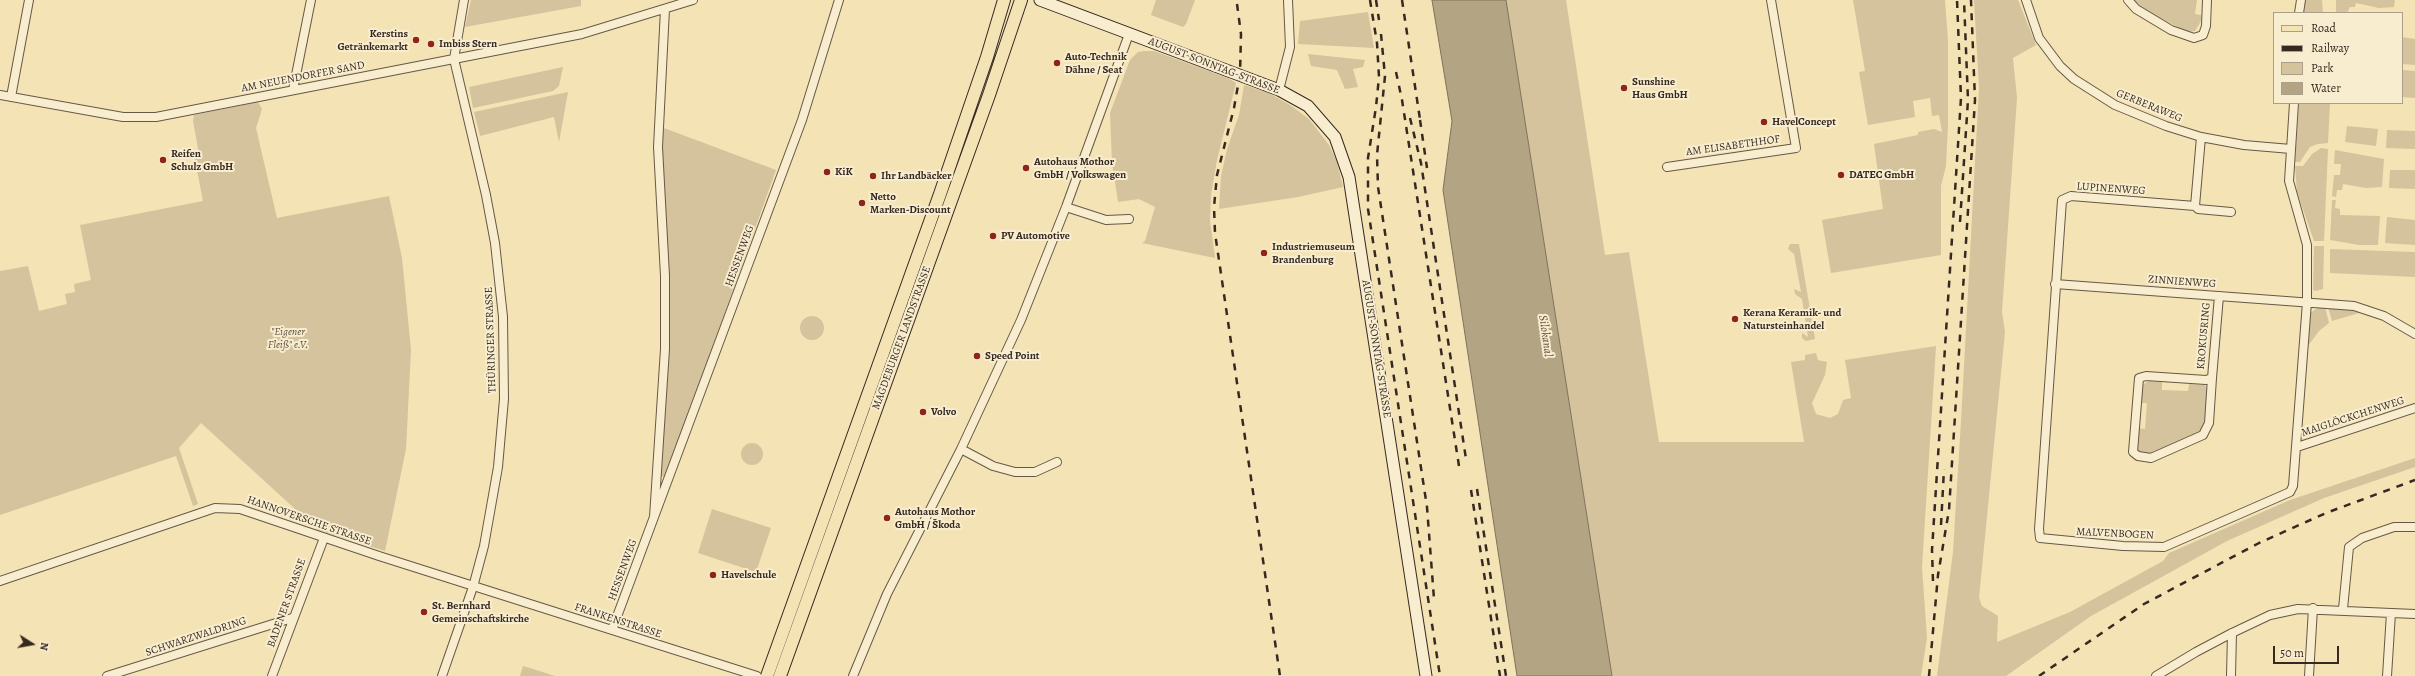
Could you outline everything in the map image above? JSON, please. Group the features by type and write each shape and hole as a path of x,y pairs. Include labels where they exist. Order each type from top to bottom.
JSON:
{"main road":[{"name":"MAGDEBURGER LANDSTRASSE","path":"767,676 940,194 988,57 1004,0"},
{"name":"MAGDEBURGER LANDSTRASSE","path":"780,676 987,102 1020,0"}],"street":[{"path":"11,97 29,0"},
{"path":"293,90 311,0"},
{"name":"THÜRINGER STRASSE","path":"442,676 473,587 490,514 502,434 504,391 503,316 495,243 486,195 454,59 464,0"},
{"name":"AM NEUENDORFER SAND","path":"0,95 123,117 156,117 582,34 693,0"},
{"name":"HESSENWEG","path":"612,630 802,120 839,0"},
{"name":"AUGUST-SONNTAG-STRASSE","path":"1040,0 1279,90 1308,106 1335,137 1348,170 1426,676"},
{"path":"1279,90 1291,40 1288,0"},
{"name":"AM ELISABETHHOF","path":"1667,167 1796,148 1771,0"},
{"name":"GERBERAWEG","path":"2026,0 2039,38 2060,66 2074,79 2115,105 2166,126 2201,136 2244,145 2291,148"},
{"path":"2128,0 2136,9 2171,30 2194,38 2203,35 2206,26 2207,0"},
{"path":"2299,12 2301,0"},
{"name":"HESSENWEG","path":"654,517 665,349 665,276 658,147 665,9"},
{"path":"852,676 887,594 961,449 1021,320 1066,207 1129,34"},
{"name":"MALVENBOGEN","path":"2055,284 2039,529 2040,538 2156,548 2170,545 2290,492 2295,480 2307,302 2307,245 2289,181 2294,104"},
{"path":"2195,206 2201,136"},
{"name":"LUPINENWEG","path":"2055,284 2062,200 2071,196 2195,206 2198,209 2231,212"},
{"path":"1066,207 1106,220 1129,219"},
{"name":"ZINNIENWEG","path":"2055,284 2354,306 2370,310 2415,334"},
{"name":"KROKUSRING","path":"2212,378 2206,380 2146,376 2139,378 2133,452 2138,456 2151,458 2203,435 2209,423 2219,296"},
{"name":"MAIGLÖCKCHENWEG","path":"2297,447 2415,408"},
{"path":"961,449 993,466 1015,472 1035,472 1057,462"},
{"name":"HANNOVERSCHE STRASSE","path":"0,581 216,508 250,511 324,538 460,580 473,587"},
{"path":"2343,609 2349,547 2362,538 2394,527 2415,527"},
{"name":"BADENER STRASSE","path":"272,676 291,627 292,618 324,538"},
{"name":"FRANKENSTRASSE","path":"473,587 757,676"},
{"path":"2309,676 2314,608"},
{"path":"2156,676 2196,652 2270,615 2298,609 2314,608 2415,614"},
{"path":"2387,676 2391,613"},
{"name":"SCHWARZWALDRING","path":"107,676 292,618"},
{"path":"2231,676 2232,633"}],"green space":[{"path":"471,0 581,0 581,6 465,27"},
{"path":"1156,0 1195,0 1186,24 1183,27 1151,15"},
{"path":"1506,0 1566,0 1605,255 1629,252 1659,442 1804,442 1791,362 1805,360 1805,355 1816,353 1818,360 1827,362 1825,375 1812,403 1816,414 1830,418 1838,414 1843,400 1851,398 1845,360 1936,346 1922,567 1927,638 1921,676 1612,676"},
{"path":"1853,0 1945,0 1948,41 1948,124 1946,166 1941,186 1941,255 1831,273 1822,220 1883,209 1874,144 1918,135 1918,132 1934,129 1942,132 1939,115 1932,116 1930,98 1913,101 1915,117 1868,125 1859,72 1865,71"},
{"path":"1974,0 2018,0 2036,45 2013,58 2017,98 2002,312 2005,332 1979,598 1982,606 1998,616 1997,642 2070,612 2163,561 2169,553 2290,500 2415,458 2415,467 2324,498 2227,541 2091,616 2006,676 1937,676 1953,552 1961,421 1979,88"},
{"path":"2133,0 2197,0 2195,14 2201,15 2201,21 2195,31 2188,32 2148,12"},
{"path":"2305,0 2322,0 2323,12 2304,12"},
{"path":"2336,0 2395,0 2394,7 2379,8 2356,3 2355,7 2350,7 2348,12 2336,12"},
{"path":"1368,12 1374,48 1298,44 1300,21"},
{"path":"2403,37 2415,39 2415,65 2403,64"},
{"path":"1154,51 1228,78 1236,83 1217,160 1211,195 1210,221 1215,258 1142,243 1145,241 1155,207 1139,199 1118,202 1112,163 1110,113 1130,60 1138,52"},
{"path":"1308,54 1365,60 1363,67 1353,69 1358,87 1345,89 1337,70 1311,66"},
{"path":"563,67 559,86 553,91 473,108 469,87"},
{"path":"2403,70 2415,71 2415,98 2403,97"},
{"path":"1244,85 1269,93 1290,105 1309,119 1329,145 1337,162 1343,187 1298,197 1219,209 1221,176 1227,149 1239,115"},
{"path":"568,92 559,142 554,117 480,136 474,112"},
{"name":"\"Eigener Fleiß\" e.V.","path":"258,102 262,109 256,128 277,218 389,196 402,258 411,350 406,449 385,551 318,530 201,423 179,448 198,504 193,506 176,456 0,515 0,271 28,266 39,311 67,304 65,294 75,292 74,284 91,280 80,225 203,201 194,155 199,154 193,121 194,115"},
{"path":"2299,104 2330,104 2328,143 2310,147 2300,162 2295,162"},
{"path":"2347,126 2378,129 2376,146 2345,142"},
{"path":"664,128 776,170 666,477 659,476 668,362 669,299 661,147"},
{"path":"2387,130 2415,131 2415,149 2386,148"},
{"path":"2321,148 2328,149 2324,241 2314,241 2297,192 2295,166 2303,166 2312,154"},
{"path":"2335,150 2384,159 2382,187 2366,188 2343,184 2342,190 2337,190 2336,197 2332,196 2334,175 2340,175 2341,164 2334,164"},
{"path":"2390,170 2415,170 2415,189 2389,188"},
{"path":"2332,200 2336,200 2335,208 2340,209 2340,215 2380,216 2378,245 2359,245 2330,240"},
{"path":"2387,217 2415,220 2415,245 2385,243"},
{"path":"1790,244 1799,244 1815,339 1806,341 1802,338 1802,333 1808,337 1802,299 1795,294 1794,289 1801,292 1794,254 1788,249"},
{"path":"2314,246 2324,246 2323,289 2316,291 2313,290"},
{"path":"2330,249 2415,252 2415,277 2330,273"},
{"path":"2319,307 2325,307 2329,323 2319,331 2308,346 2310,313"},
{"path":"2328,307 2357,309 2359,313 2332,321"},
{"path":"812,316 817,317 823,323 823,333 817,339 812,340 807,339 801,333 800,328 801,323 807,317"},
{"path":"2149,381 2162,382 2162,390 2188,391 2189,384 2205,385 2208,391 2206,421 2200,431 2151,455 2144,454 2136,448 2137,428 2145,429 2147,403 2139,403 2142,385"},
{"path":"752,443 760,446 763,454 760,462 752,465 744,462 741,454 744,446"},
{"path":"712,509 771,528 756,572 698,553"},
{"path":"523,666 533,669 555,676 520,676"}],"water":[{"name":"Silokanal","path":"1432,0 1506,0 1612,676 1517,676 1443,190 1452,121"}],"railway":[{"path":"1370,0 1377,43 1379,77 1368,158 1368,209 1440,676"},
{"path":"1376,0 1379,20"},
{"path":"1402,0 1421,126"},
{"path":"1933,581 1932,550 1961,98 1957,0"},
{"path":"1960,222 1968,100 1964,0"},
{"path":"1929,676 1938,575 1949,510 1975,100 1971,0"},
{"path":"1237,4 1241,34 1240,74 1234,108 1217,175 1214,207 1215,233 1280,676"},
{"path":"1381,34 1385,76 1377,155 1378,187 1427,507 1434,599"},
{"path":"1396,72 1402,100 1459,466"},
{"path":"1410,118 1421,163 1466,459"},
{"path":"1420,120 1427,168"},
{"path":"1941,525 1944,469"},
{"path":"2039,676 2144,604 2259,543 2326,513 2415,480"},
{"path":"1477,489 1506,676"},
{"path":"1471,490 1500,676"}],"place":[{"name":"Kerstins Getränkemarkt","path":"416,40"},
{"name":"Imbiss Stern","path":"431,44"},
{"name":"Auto-Technik Dähne / Seat","path":"1057,63"},
{"name":"Sunshine Haus GmbH","path":"1624,88"},
{"name":"HavelConcept","path":"1764,122"},
{"name":"Reifen Schulz GmbH","path":"163,160"},
{"name":"Autohaus Mothor GmbH / Volkswagen","path":"1026,168"},
{"name":"KiK","path":"827,172"},
{"name":"DATEC GmbH","path":"1841,175"},
{"name":"Ihr Landbäcker","path":"873,176"},
{"name":"Netto Marken-Discount","path":"862,203"},
{"name":"PV Automotive","path":"993,236"},
{"name":"Industriemuseum Brandenburg","path":"1264,253"},
{"name":"Kerana Keramik- und Natursteinhandel","path":"1735,319"},
{"name":"Speed Point","path":"977,356"},
{"name":"Volvo","path":"923,412"},
{"name":"Autohaus Mothor GmbH / Škoda","path":"887,518"},
{"name":"Havelschule","path":"713,575"},
{"name":"St. Bernhard Gemeinschaftskirche","path":"424,612"}]}
